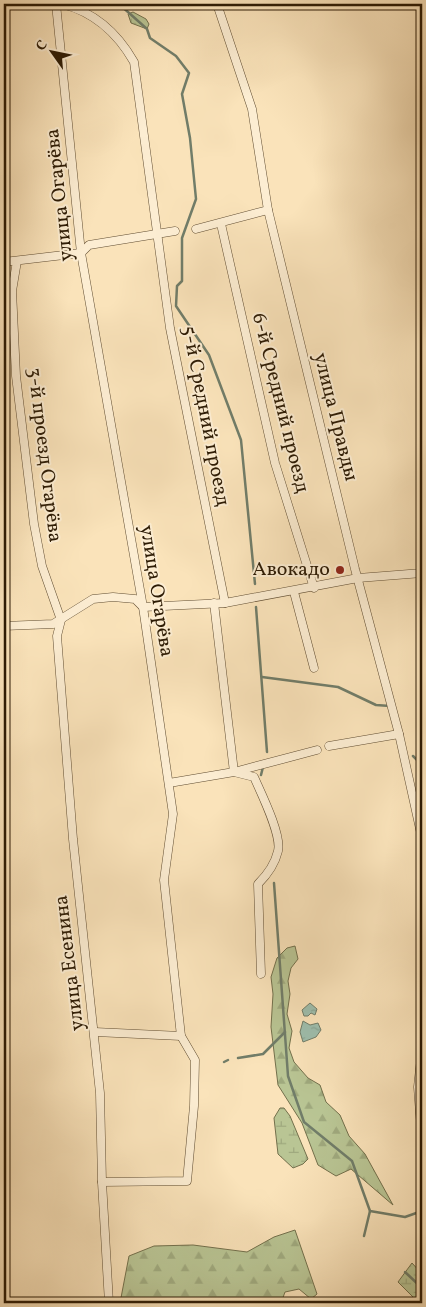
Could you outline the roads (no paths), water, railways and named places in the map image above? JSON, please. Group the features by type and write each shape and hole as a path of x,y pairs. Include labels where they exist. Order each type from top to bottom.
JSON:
{"street":[{"name":"улица Огарёва","path":"56,4 81,253 143,607 173,814 164,880 181,1036 195,1060 194,1106 187,1181 102,1182"},
{"name":"5-й Средний проезд","path":"62,4 78,8 113,32 134,62 170,328 225,603"},
{"name":"улица Правды","path":"217,4 252,109 268,210 358,578 399,734 422,838"},
{"path":"196,229 268,210"},
{"name":"6-й Средний проезд","path":"220,224 275,463 314,588"},
{"path":"4,262 81,253 89,245 175,231"},
{"name":"3-й проезд Огарёва","path":"17,261 12,291 16,376 34,524 42,566 61,620"},
{"path":"4,626 53,624 83,604 103,598 135,599 143,607 225,603 294,592 358,578 422,573"},
{"path":"294,592 314,668"},
{"path":"214,603 234,772"},
{"name":"улица Есенина","path":"61,620 57,636 71,820 100,1092 102,1182 110,1303"},
{"path":"329,746 399,734"},
{"path":"169,783 234,772 317,750"},
{"path":"234,772 254,777 275,830 279,849 268,874 258,884 261,974"},
{"path":"95,1032 181,1036"},
{"path":"422,1050 418,1087 422,1140"}],"water":[{"path":"310,1003 317,1009 315,1015 311,1013 308,1016 304,1016 302,1010"},
{"path":"303,1021 310,1025 318,1023 321,1030 316,1037 303,1042 300,1032"}],"waterway":[{"path":"119,4 147,29 150,38 176,56 189,73 182,94 190,138 196,199 182,238 182,281 177,286 176,306 209,355 241,440 255,584"},
{"path":"256,607 267,752"},
{"path":"262,677 338,687 376,705 390,706"},
{"path":"413,756 422,765"},
{"path":"261,775 263,767"},
{"path":"274,883 288,1076 304,1122 352,1161 370,1211 405,1217 422,1211"},
{"path":"238,1058 263,1054 285,1032"},
{"path":"224,1062 228,1060"},
{"path":"364,1236 370,1211"},
{"path":"405,1272 422,1288"}],"place":[{"name":"Авокадо","path":"340,570"}]}
